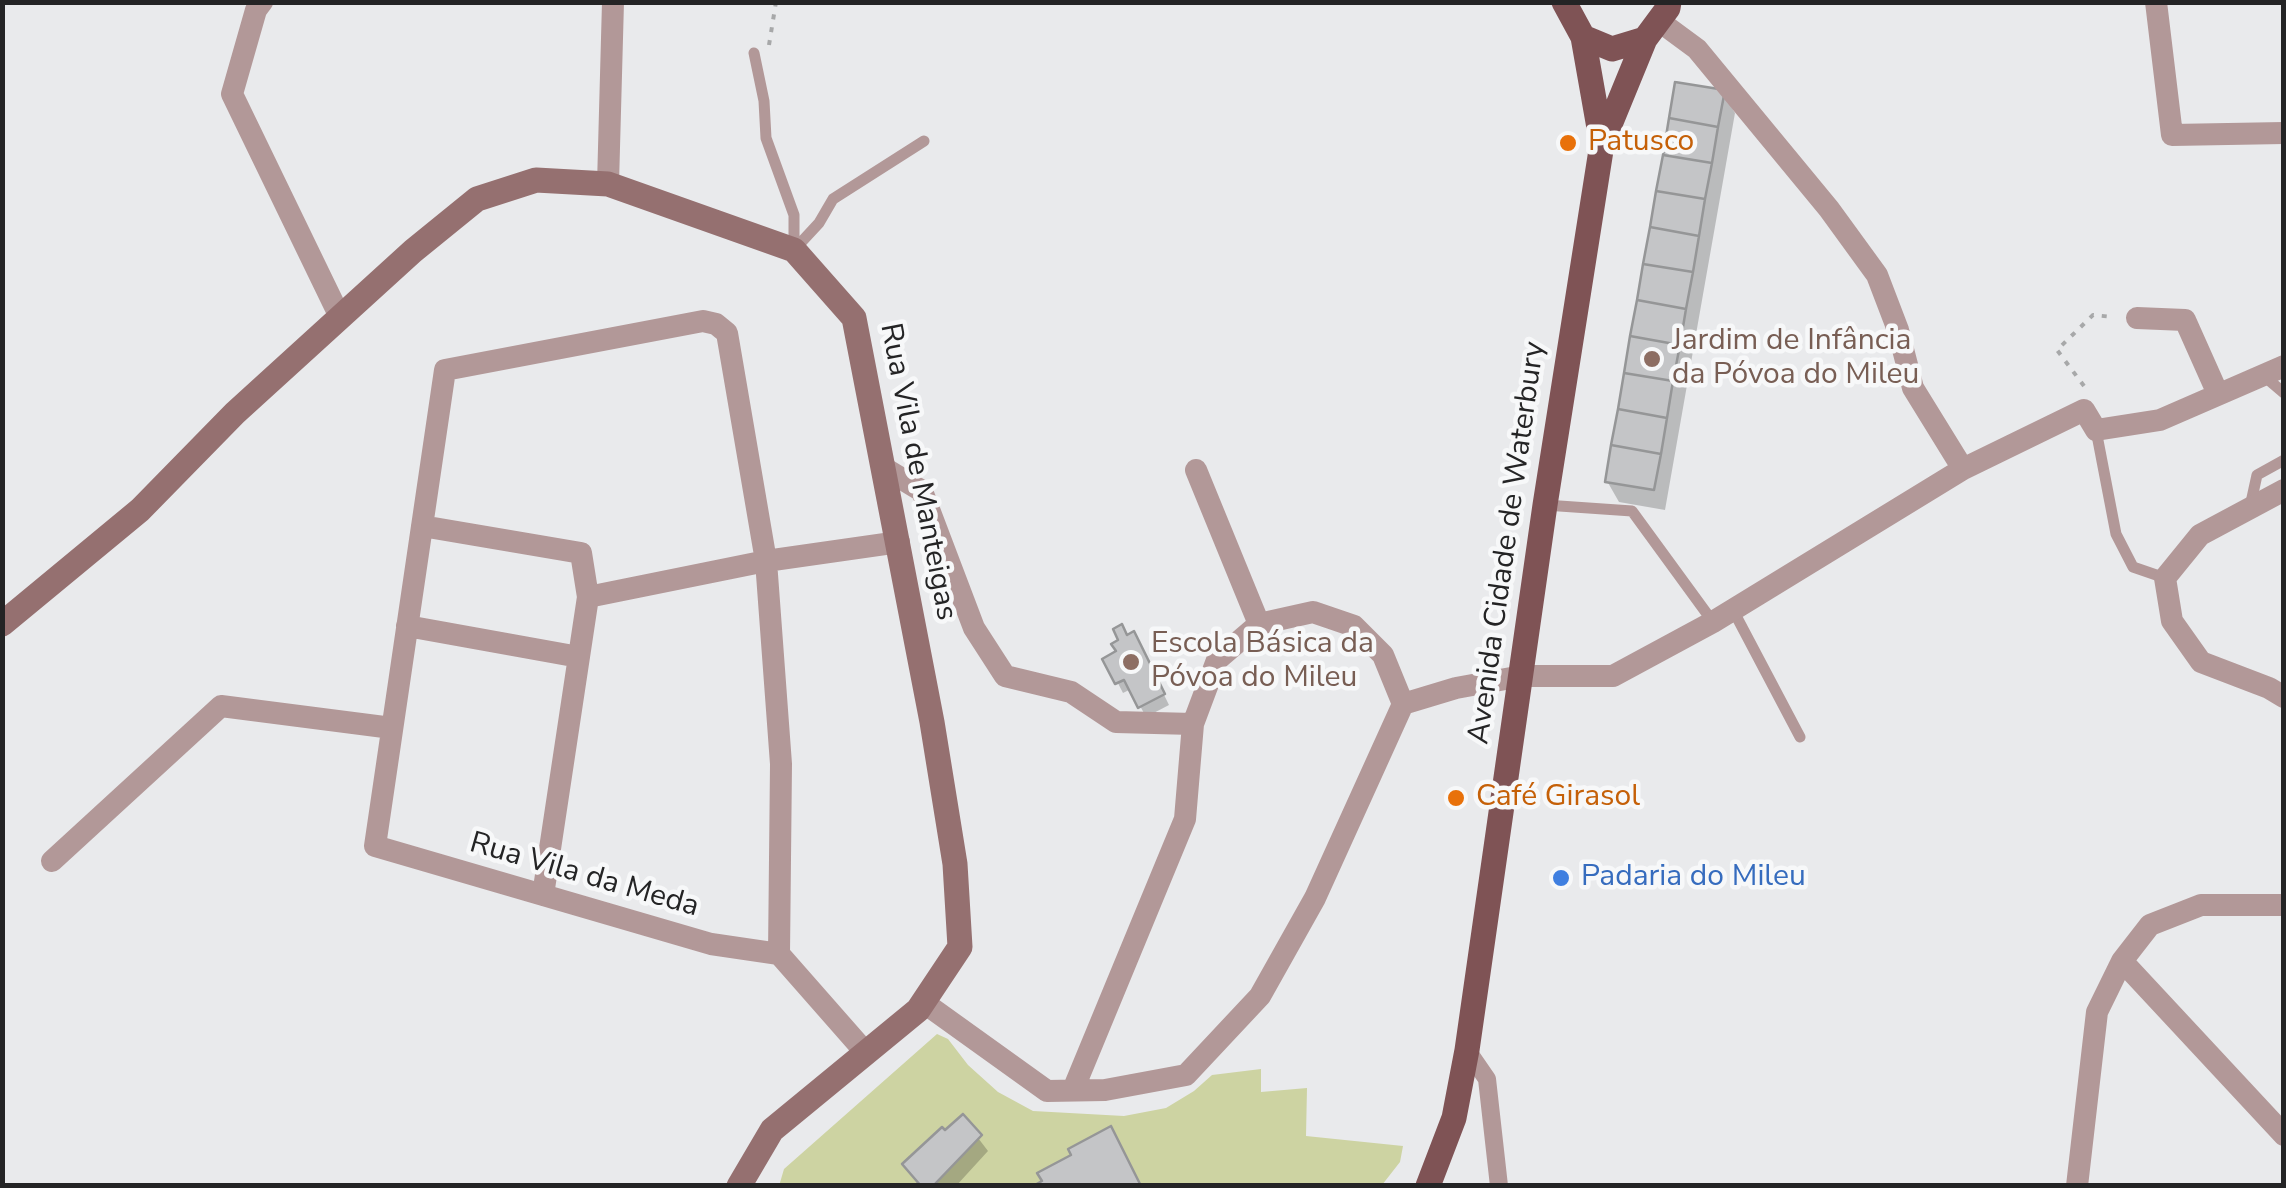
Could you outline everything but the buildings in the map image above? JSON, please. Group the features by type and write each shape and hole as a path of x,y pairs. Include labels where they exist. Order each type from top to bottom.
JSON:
{"main road":[{"path":"1564,2 1583,36 1602,144"},
{"path":"1583,36 1612,49 1658,21"},
{"path":"1602,144 1658,21"},
{"name":"Avenida Cidade de Waterbury","path":"1428,1186 1454,1118 1467,1050 1545,504 1602,144"},
{"name":"Rua Vila de Manteigas","path":"2,624 140,510 235,413 413,251 477,200 536,180 608,184 794,250 854,318 955,864 960,948 918,1010 772,1130 739,1186"}],"street":[{"path":"262,2 256,10 232,94 340,317"},
{"path":"608,184 613,2"},
{"path":"2156,2 2172,135 2284,133"},
{"path":"1658,21 1697,49 1877,275 1914,388 1963,469"},
{"path":"2137,318 2185,320 2218,394"},
{"path":"52,861 220,706 392,728 445,370 703,321 716,324 726,333 766,560 781,764 779,954 866,1053"},
{"path":"1402,704 1456,688 1522,676 1614,676 1723,616 1963,469 2090,420 2160,420 2273,370"},
{"path":"884,468 922,491 974,628 1005,676 1071,692 1116,722 1193,724"},
{"path":"1196,470 1259,624"},
{"path":"2284,490 2200,535 2165,578 2172,621 2201,662 2284,697"},
{"path":"422,526 581,553 588,597 543,895"},
{"path":"588,597 766,560 898,542"},
{"path":"923,1002 1047,1091 1105,1090 1186,1075 1260,996 1315,898 1402,704 1383,654 1354,626 1313,612 1259,624 1218,660 1193,724 1185,820 1073,1090"},
{"path":"408,626 579,657"},
{"name":"Rua Vila da Meda","path":"392,728 375,846 711,944 779,954"},
{"path":"2077,1186 2097,1012 2122,961 2150,925 2201,905 2284,905"},
{"path":"2122,961 2284,1135"},
{"path":"1467,1050 1486,1078 1499,1186"}],"lane":[{"path":"754,53 764,101 766,138 794,214 794,250"},
{"path":"794,250 834,199 924,141"},
{"path":"2273,370 2284,393"},
{"path":"2090,420 2116,534 2133,567 2165,578"},
{"path":"2250,508 2257,475 2284,460"},
{"path":"1545,504 1632,511 1723,616 1800,737"}],"path":[{"path":"2090,420 2085,387 2057,350 2093,316 2137,318"}],"green space":[{"path":"937,1034 948,1039 968,1065 998,1092 1033,1111 1124,1116 1166,1108 1212,1075 1261,1069 1261,1092 1307,1088 1306,1136 1403,1146 1400,1162 1382,1185 779,1186 784,1169"}],"place":[{"name":"Patusco","path":"1568,143"},
{"name":"Jardim de Infância da Póvoa do Mileu","path":"1652,359"},
{"name":"Escola Básica da Póvoa do Mileu","path":"1131,662"},
{"name":"Café Girasol","path":"1456,798"},
{"name":"Padaria do Mileu","path":"1561,878"}]}
